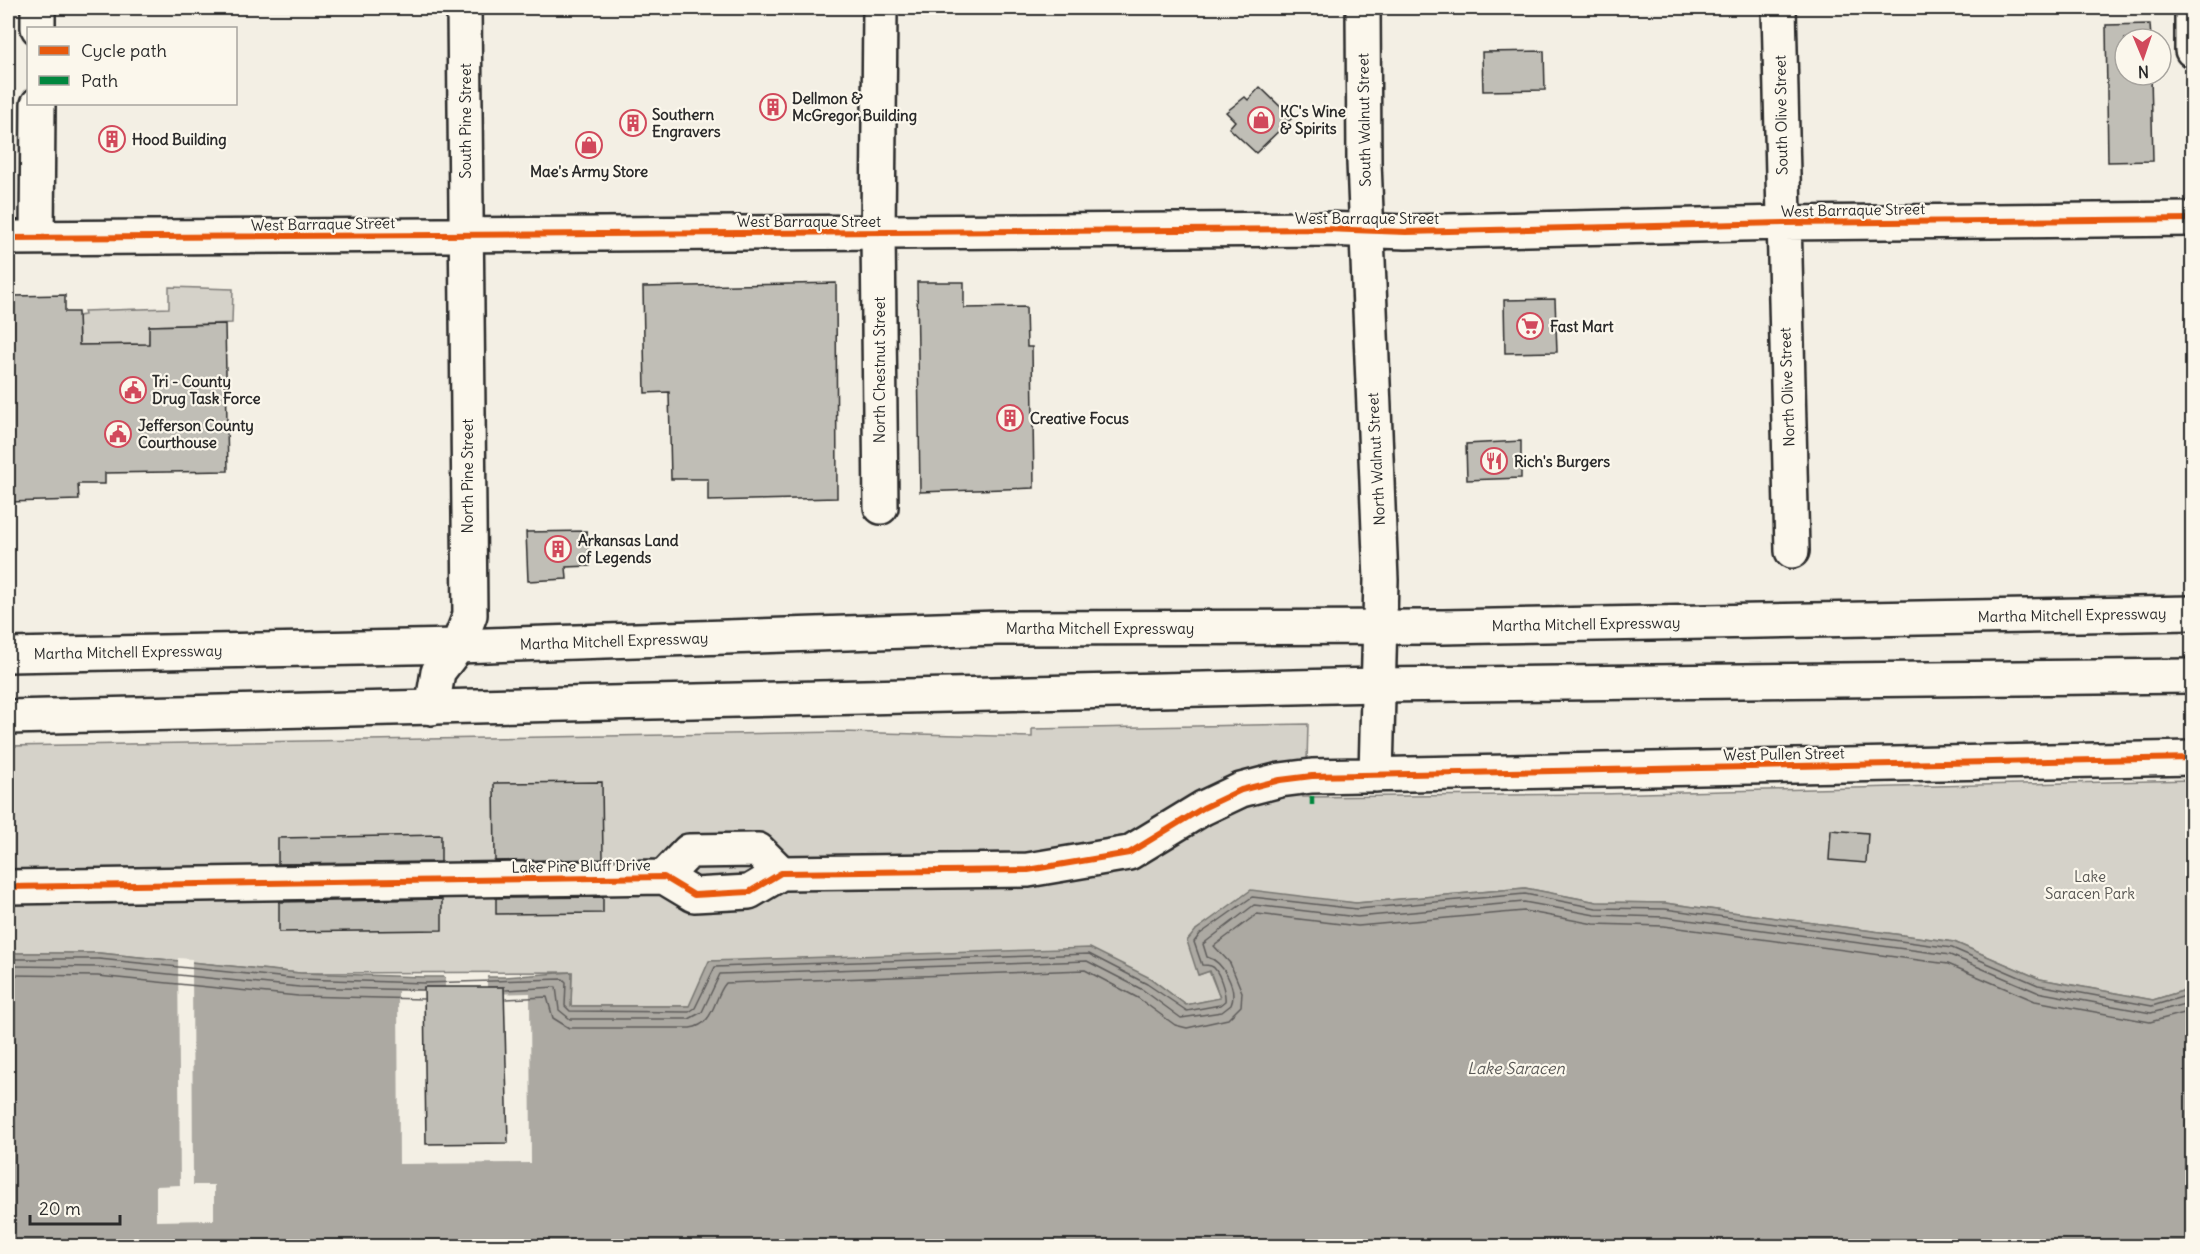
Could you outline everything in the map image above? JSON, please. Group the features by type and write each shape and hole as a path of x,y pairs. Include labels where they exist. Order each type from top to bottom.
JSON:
{"main road":[{"path":"38,8 38,27"},
{"name":"South Pine Street","path":"464,8 465,234"},
{"name":"North Chestnut Street","path":"880,8 878,233 880,507"},
{"name":"South Walnut Street","path":"1363,8 1366,232"},
{"name":"South Olive Street","path":"1779,8 1783,223"},
{"path":"2192,8 2193,50"},
{"path":"22,238 38,105"},
{"name":"West Barraque Street","path":"22,238 1325,229 1366,232 1783,223 2193,219"},
{"name":"North Olive Street","path":"1783,223 1792,550"},
{"name":"North Walnut Street","path":"1366,232 1381,580 1377,685"},
{"name":"North Pine Street","path":"432,708 438,672 458,646 470,615 465,234"},
{"name":"Martha Mitchell Expressway","path":"8,655 458,646 998,628 1378,627 2193,613"},
{"path":"8,717 1377,685 2193,676"},
{"path":"1376,775 1377,685"},
{"name":"West Pullen Street","path":"1376,775 2193,758"},
{"name":"Lake Pine Bluff Drive","path":"8,887 664,877 694,894 749,892 781,873 1039,868 1130,853 1203,808 1241,790 1280,780 1312,776 1376,775"},
{"name":"Lake Pine Bluff Drive","path":"664,877 689,851 758,850 781,873"}],"green space":[{"path":"169,287 233,289 232,323 150,326 149,344 79,345 78,316 85,315 84,311 169,308"},
{"name":"Lake Saracen Park","path":"1308,724 1307,762 1298,763 1303,797 1600,794 2192,780 2192,988 2153,1000 2040,979 1954,942 1665,903 1597,902 1525,888 1356,903 1308,899 1211,920 1196,930 1199,975 1209,971 1220,998 1186,1005 1150,978 710,961 690,1006 571,1006 572,972 300,973 99,953 8,953 8,746 842,732 1032,737 1032,729"}],"water":[{"name":"Lake Saracen","path":"1525,888 1597,902 1665,903 1954,942 2040,979 2153,1000 2192,988 2192,1246 8,1246 8,953 99,953 300,973 505,977 572,972 571,1006 689,1006 709,961 1090,948 1150,978 1186,1005 1220,998 1210,971 1198,975 1187,941 1196,930 1251,890 1356,903"}],"pier":[{"path":"178,958 192,959 193,1185 214,1185 214,1220 156,1221 156,1186 180,1185"},
{"path":"445,974 487,974 487,994 530,993 531,1163 399,1164 398,991 445,991"}],"building":[{"path":"2150,24 2150,27 2113,27 2113,87 2151,87 2153,161 2108,162 2106,25"},
{"path":"1544,51 1545,90 1483,91 1482,52"},
{"name":"KC's Wine & Spirits","path":"1260,87 1292,118 1256,153 1229,128 1235,121 1226,112 1245,97 1248,100"},
{"path":"917,282 964,282 964,308 1026,307 1027,347 1032,347 1034,488 920,492"},
{"path":"836,283 837,498 708,501 708,479 671,479 669,392 645,393 643,287"},
{"name":"Jefferson County Courthouse","path":"65,295 65,312 78,312 79,345 149,344 149,326 225,324 228,471 105,473 105,484 78,484 79,500 8,502 8,313 14,313 13,296"},
{"name":"Fast Mart","path":"1555,299 1557,352 1505,353 1504,300"},
{"name":"Rich's Burgers","path":"1521,441 1521,478 1467,480 1466,444"},
{"name":"Arkansas Land of Legends","path":"587,531 590,566 566,567 567,579 528,581 526,532"},
{"path":"602,782 603,859 495,861 494,783"},
{"path":"1831,830 1868,833 1866,863 1829,860"},
{"path":"441,835 441,862 278,864 278,838"},
{"path":"603,897 603,913 496,914 496,898"},
{"path":"442,899 442,930 279,932 279,902"},
{"path":"424,987 504,987 508,1143 426,1144"}],"marked path":[{"path":"1312,794 1312,805"}],"cycle path":[{"path":"8,238 1325,229 1406,232 1783,223 2192,219"},
{"path":"8,887 664,877 694,895 749,892 781,873 1028,870 1129,853 1203,808 1241,790 1280,780 1312,776 2192,758"}],"place":[{"name":"Dellmon & McGregor Building","path":"773,107"},
{"name":"KC's Wine & Spirits","path":"1261,120"},
{"name":"Southern Engravers","path":"633,123"},
{"name":"Hood Building","path":"112,139"},
{"name":"Mae's Army Store","path":"589,145"},
{"name":"Fast Mart","path":"1530,326"},
{"name":"Tri - County Drug Task Force","path":"133,390"},
{"name":"Creative Focus","path":"1010,418"},
{"name":"Jefferson County Courthouse","path":"118,434"},
{"name":"Rich's Burgers","path":"1494,461"},
{"name":"Arkansas Land of Legends","path":"558,549"}]}
